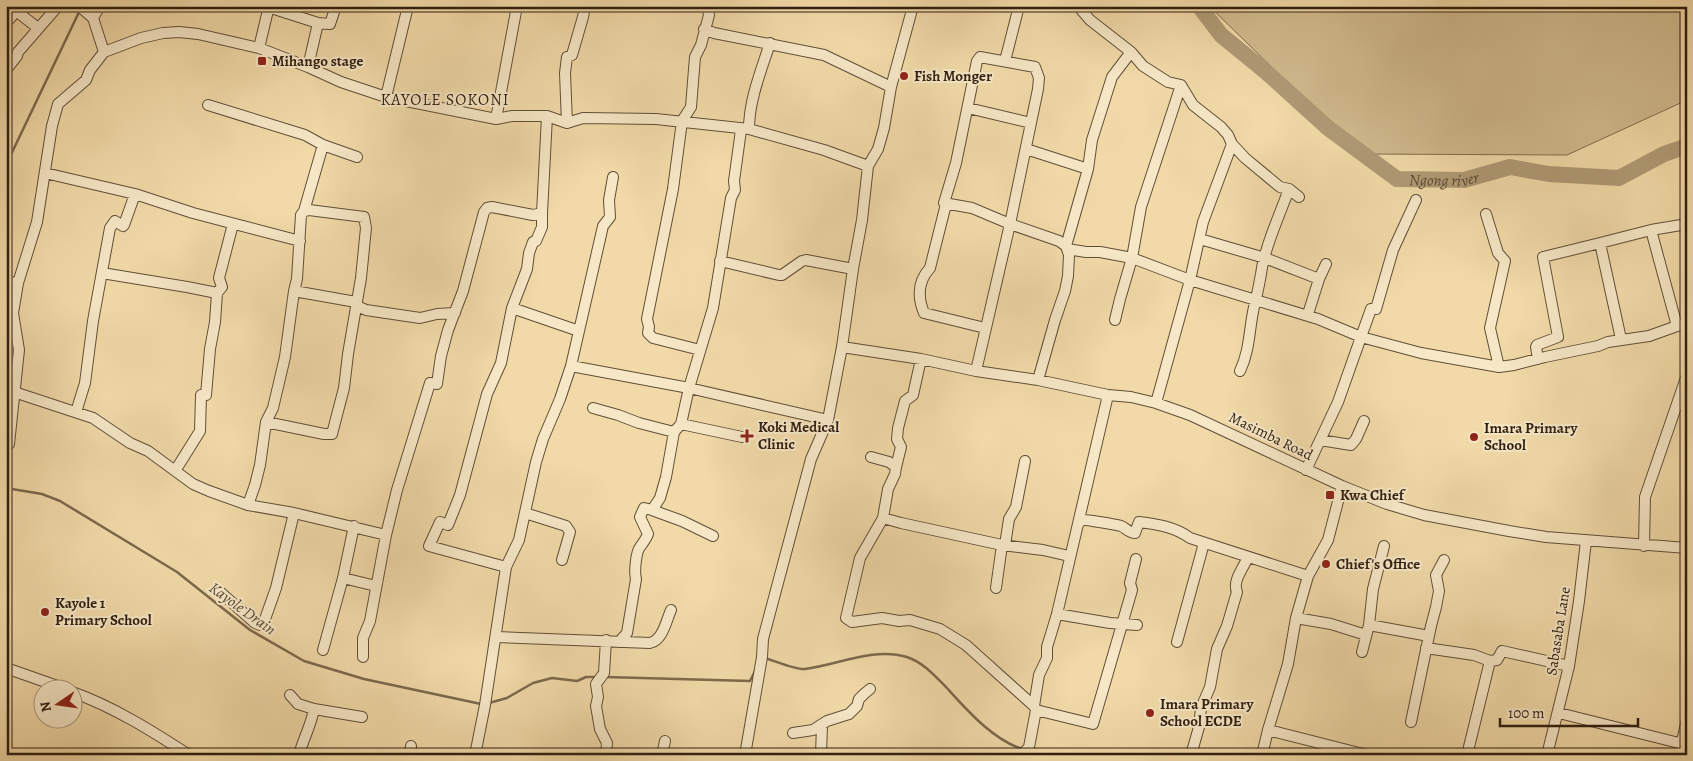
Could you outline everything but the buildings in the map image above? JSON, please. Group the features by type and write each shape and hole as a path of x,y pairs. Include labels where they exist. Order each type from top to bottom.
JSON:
{"street":[{"path":"6,70 18,52 58,6"},
{"path":"79,6 93,18 104,52"},
{"path":"93,18 100,6"},
{"path":"259,48 269,7 318,23 330,24 336,6"},
{"path":"386,97 408,6"},
{"path":"496,119 517,6"},
{"path":"567,122 567,57 572,54 585,6"},
{"path":"700,350 653,338 648,333 647,319 673,190 682,121 691,107 695,57 701,45 709,15 707,6"},
{"path":"745,755 762,657 763,639 811,459 828,420 842,347 862,220 868,166 878,148 884,128 891,88 913,6"},
{"path":"1005,61 1019,6"},
{"path":"1078,6 1090,20 1131,52 1142,66 1168,82 1181,85 1193,106 1221,127 1228,135 1232,144 1245,158 1280,187 1289,189 1299,198"},
{"path":"7,21 19,9 38,28"},
{"path":"308,66 318,23"},
{"path":"704,29 824,55 891,88"},
{"path":"6,447 9,444 19,350 13,313 18,283 37,222 52,126 58,104 86,80 90,70 104,52 141,38 163,33 198,34 259,48 308,66 341,82 386,97 496,119 512,116 547,116 567,122 583,118 682,121 745,129 824,150 868,166"},
{"path":"652,510 660,498 666,477 674,432 681,424 689,388 713,308 731,198 735,190 734,181 745,129 756,86 770,44"},
{"path":"1066,248 1088,169 1092,140 1112,77 1131,52"},
{"path":"976,371 1010,224 1038,89 1035,67 980,57 977,61 956,163 944,200 946,204 930,268 924,275 918,294 924,313 985,328"},
{"path":"1115,320 1132,258 1141,207 1181,85"},
{"path":"208,106 305,135 323,145 357,157"},
{"path":"968,108 1031,123"},
{"path":"506,567 430,546 440,522 448,525 460,495 483,408 501,363 512,308 527,269 531,245 536,241 542,227 547,116"},
{"path":"1156,403 1190,280 1203,222 1232,144"},
{"path":"248,505 258,472 266,422 273,408 285,357 297,278 301,215 304,211 323,145"},
{"path":"1026,149 1088,169"},
{"path":"45,173 135,194 233,224 300,241"},
{"path":"476,755 506,567 519,540 543,439 560,399 571,366 604,226 610,217 609,200 613,177"},
{"path":"1240,371 1246,359 1254,307 1265,258 1289,189"},
{"path":"76,412 85,383 93,321 110,228 115,221 122,226 124,225 135,194"},
{"path":"1306,470 1338,402 1371,309 1376,309 1393,250 1416,200"},
{"path":"946,204 972,208 1010,224 1060,241 1066,248 1069,255 1065,291 1038,380"},
{"path":"363,657 363,638 370,621 386,535 397,490 430,383 437,384 445,339 463,291 485,210 492,207 532,215 542,213"},
{"path":"266,422 332,434 344,388 361,278 366,228 364,217 304,211"},
{"path":"1486,214 1498,253 1505,261 1490,328 1499,367"},
{"path":"174,471 200,431 202,395 206,395 217,294 222,287 219,278 233,224"},
{"path":"1538,359 1537,344 1558,337 1543,257 1652,230 1687,224"},
{"path":"1066,248 1132,258 1190,280 1306,316 1361,337 1421,353 1499,367 1598,346 1621,339 1649,336 1682,325 1652,230"},
{"path":"1200,239 1265,258 1319,279"},
{"path":"1600,243 1621,339"},
{"path":"720,261 779,275 806,260 853,268"},
{"path":"1306,316 1326,264"},
{"path":"102,274 187,287 217,294"},
{"path":"6,282 18,283"},
{"path":"294,291 357,304 366,310 420,318 437,314 455,313"},
{"path":"512,308 579,331"},
{"name":"Masimba Road","path":"842,347 921,359 976,371 1038,380 1156,403 1190,415 1342,486 1387,504 1424,515 1509,531 1586,541 1687,548"},
{"path":"921,359 913,394 906,401 898,428 897,439 901,447 895,474 888,489 883,518 860,558 846,618 852,622 882,618 899,621 910,620 940,629 966,645 1035,708 1093,724 1132,590 1130,583 1136,560"},
{"path":"571,366 689,388 828,420"},
{"path":"1644,546 1645,497 1687,375"},
{"path":"14,392 93,418 130,443 148,451 193,484 248,505 354,526 386,535"},
{"path":"1024,752 1035,708 1038,675 1047,658 1047,648 1057,614 1108,395"},
{"path":"594,408 638,423 674,432"},
{"path":"1320,440 1351,445 1356,439 1364,421"},
{"path":"681,424 742,437"},
{"path":"871,457 889,462 896,467"},
{"path":"996,588 1003,545 1009,520 1016,507 1025,461"},
{"path":"1262,755 1288,664 1296,618 1308,576 1328,540 1342,486"},
{"path":"619,642 627,633 639,548 643,545 648,534 640,518 644,508 682,521 713,536"},
{"path":"219,591 254,623 260,625 264,622 276,588 294,513"},
{"path":"525,513 566,526 569,529 570,532 562,560"},
{"path":"883,518 1003,545 1043,550 1069,556"},
{"path":"1078,525 1081,520 1086,519 1102,524 1119,525 1131,533 1135,533 1139,522 1159,525 1182,532 1190,538 1204,543 1308,576"},
{"path":"323,650 354,526"},
{"name":"Sabasaba Lane","path":"1547,755 1559,713 1569,666 1586,541"},
{"path":"1177,642 1204,543"},
{"path":"1362,652 1368,630 1373,589 1384,546"},
{"path":"1191,755 1199,726 1201,708 1210,687 1217,649 1234,603 1237,580 1248,557"},
{"path":"1411,722 1439,591 1436,575 1444,560"},
{"path":"342,578 376,586"},
{"path":"496,637 650,643 656,642 660,638 671,610"},
{"path":"1057,614 1137,626"},
{"path":"1296,618 1368,630 1429,636"},
{"path":"606,640 604,673 596,684 598,697 596,706 600,729 607,743 606,755"},
{"path":"1426,648 1474,655 1490,661 1496,660 1502,651 1569,666"},
{"path":"1467,755 1490,661"},
{"path":"6,668 34,678"},
{"path":"793,733 810,731 827,720 849,714 857,706 859,699 870,689"},
{"path":"290,695 298,704 362,718"},
{"path":"82,696 147,728 189,755"},
{"path":"298,755 302,741 312,723 314,709"},
{"path":"1559,713 1684,744"},
{"path":"1680,755 1684,744 1687,719"},
{"path":"821,755 822,725"},
{"path":"1268,730 1367,755"},
{"path":"662,755 665,741"}],"shaded area":[{"path":"1209,6 1687,6 1687,100 1567,155 1361,154"}],"waterway":[{"name":"Ngong river","path":"1199,6 1221,35 1265,71 1328,128 1397,179 1464,180 1510,167 1549,174 1619,178 1664,154 1687,146"},
{"name":"Kayole Drain","path":"6,165 80,10"},
{"name":"Kayole Drain","path":"6,488 42,494 60,501 177,572 250,630 304,661 364,679 481,704"},
{"path":"765,658 791,667 805,669 868,655 894,654 907,657 928,670 990,731 1022,749"},
{"path":"605,677 750,681 755,671"},
{"path":"489,703 507,698 533,683 552,678 577,681 586,677 597,677"},
{"path":"1030,751 1043,755"}],"place":[{"name":"Mihango stage","path":"262,61"},
{"name":"Fish Monger","path":"904,76"},
{"name":"Koki Medical Clinic","path":"747,436"},
{"name":"Imara Primary School","path":"1474,437"},
{"name":"Kwa Chief","path":"1330,495"},
{"name":"Chief's Office","path":"1326,564"},
{"name":"Kayole 1 Primary School","path":"45,612"},
{"name":"Imara Primary School ECDE","path":"1150,713"}],"district":[{"name":"KAYOLE SOKONI","path":"445,99"}]}
